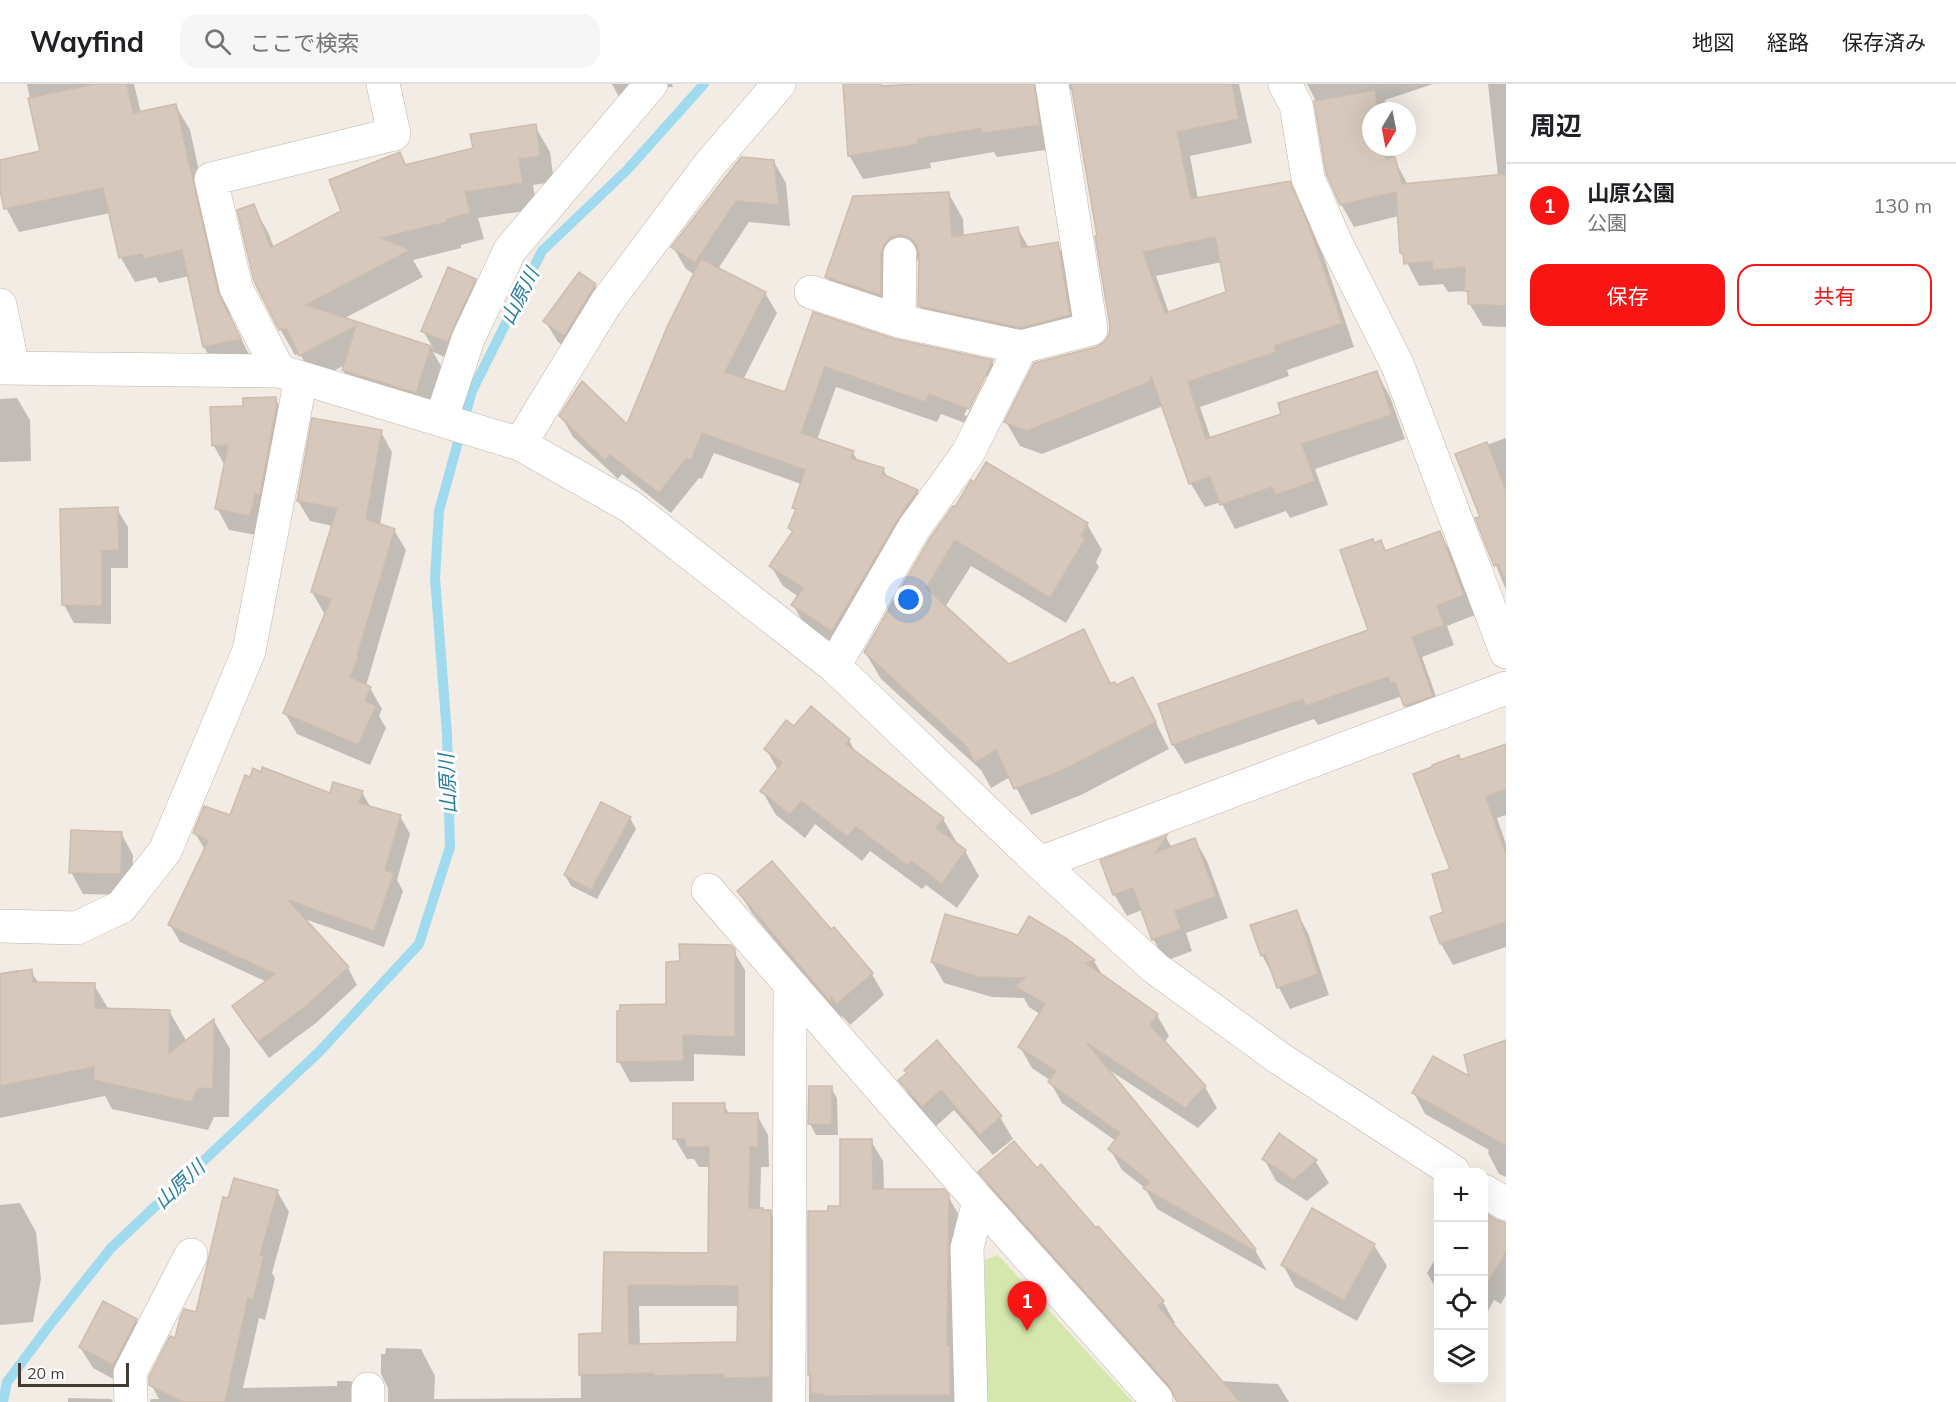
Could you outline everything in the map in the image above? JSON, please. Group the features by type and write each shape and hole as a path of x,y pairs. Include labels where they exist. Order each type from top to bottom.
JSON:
{"street":[{"path":"0,926 76,928 121,908 165,851 249,651 290,375 236,288 211,179 394,134 383,84"},
{"path":"441,420 468,339 510,250 651,84"},
{"path":"520,444 606,303 710,164 779,84"},
{"path":"811,292 899,321 1021,347 1091,329 1052,84"},
{"path":"1285,84 1296,105 1308,178 1335,241 1398,366 1506,652"},
{"path":"899,321 900,254"},
{"path":"0,305 7,367 290,375 520,444 631,507 834,666 1155,968 1282,1060 1446,1168"},
{"path":"834,666 914,528 968,453 1021,347"},
{"path":"1040,862 1506,688"},
{"path":"708,890 979,1201 1156,1399 1156,1402"},
{"path":"789,1402 790,985"},
{"path":"1488,1193 1506,1204"},
{"path":"971,1402 967,1248 979,1201"},
{"path":"131,1402 130,1373 191,1255"}],"green space":[{"path":"998,1255 1133,1402 985,1402 985,1260"}],"building":[{"path":"95,84 127,84 133,113 176,104 218,292 241,339 203,347 182,250 144,259 142,254 119,258 103,188 4,209 0,190 0,160 40,151 28,98"},
{"path":"843,84 881,84 881,86 1034,84 1040,125 982,133 981,128 918,139 918,144 848,156"},
{"path":"1071,84 1232,84 1239,119 1177,132 1191,199 1290,181 1310,229 1342,323 1274,346 1276,352 1188,382 1206,439 1281,414 1278,403 1377,371 1392,415 1302,444 1315,481 1275,495 1272,487 1220,505 1210,477 1189,484 1151,376 1149,382 1027,431 1004,422 1034,363 1096,347 1109,335 1110,326 1095,236 1097,236","holes":["1215,237 1226,292 1165,313 1143,252"]},
{"path":"1375,90 1377,102 1362,102 1362,156 1386,156 1386,159 1395,157 1402,184 1506,174 1506,306 1468,304 1468,291 1464,291 1465,267 1433,270 1432,261 1404,264 1403,254 1400,253 1396,192 1340,205 1326,173 1314,101"},
{"path":"536,124 540,156 519,159 523,183 465,192 470,213 447,219 447,222 381,238 410,250 306,305 431,346 416,393 342,370 356,326 299,356 286,328 279,330 254,281 237,210 254,204 271,248 341,211 329,180 400,152 405,165 473,148 470,134"},
{"path":"741,157 774,160 779,205 736,201 695,263 671,247"},
{"path":"949,192 952,237 1018,227 1022,248 1058,242 1070,315 1021,328 918,306 919,254 917,245 910,238 901,235 891,237 884,245 881,254 881,295 825,277 853,196"},
{"path":"701,259 766,292 725,372 785,392 813,312 895,339 993,360 969,409 929,394 926,402 825,367 801,433 854,451 851,458 884,468 882,474 918,490 898,519 832,631 791,605 803,588 769,566 793,531 788,528 796,509 792,508 805,470 702,433 691,460 687,458 659,493 610,455 605,460 559,416 582,381 627,424 667,327"},
{"path":"448,267 476,279 447,342 421,331"},
{"path":"579,272 596,284 564,336 543,321"},
{"path":"276,397 260,495 255,494 250,516 215,509 228,445 212,446 210,407 243,406 243,398"},
{"path":"312,418 382,430 366,519 395,529 357,656 359,656 350,677 371,687 365,701 376,706 358,745 283,713 331,599 311,592 337,508 297,501"},
{"path":"1487,442 1506,491 1506,578 1498,564 1494,566 1475,518 1480,517 1455,454"},
{"path":"986,462 1088,523 1081,536 1085,539 1050,598 955,540 926,588 1009,664 1084,629 1110,684 1115,682 1116,685 1133,677 1156,722 1065,769 1014,789 996,750 975,763 966,746 864,652 930,538 953,506 955,507 971,480 974,482"},
{"path":"118,507 119,550 102,551 102,606 62,605 60,509"},
{"path":"1440,531 1464,595 1437,606 1444,625 1412,637 1433,696 1404,706 1395,682 1390,683 1388,677 1305,706 1303,699 1172,745 1158,704 1368,630 1340,550 1373,539 1374,543 1381,540 1385,551"},
{"path":"811,706 850,739 846,744 944,818 936,828 966,850 942,884 911,861 908,866 856,827 848,837 801,801 790,814 760,791 782,763 764,749 786,720 794,726"},
{"path":"1506,744 1506,789 1486,797 1506,855 1506,922 1440,944 1430,917 1443,912 1432,874 1450,869 1413,774 1459,755 1460,760"},
{"path":"262,767 330,793 333,782 363,791 359,803 401,815 385,870 394,873 374,931 288,900 349,967 306,1006 258,1042 232,1006 275,974 168,925 208,841 193,833 204,806 230,815 245,775 250,777 253,768 261,772"},
{"path":"601,802 631,817 591,890 564,875"},
{"path":"71,830 122,832 121,874 69,873"},
{"path":"1167,835 1156,852 1195,838 1216,896 1175,911 1181,929 1152,940 1133,888 1113,895 1100,860"},
{"path":"772,861 831,929 834,927 873,973 837,1004 831,997 831,1003 737,891"},
{"path":"1297,910 1318,974 1277,988 1265,954 1261,956 1250,925"},
{"path":"945,914 1018,935 1029,916 1066,938 1095,960 1086,963 1158,1014 1150,1025 1206,1086 1185,1108 1087,1043 1256,1249 1255,1251 1143,1188 1150,1182 1108,1149 1120,1133 1048,1082 1056,1071 1018,1047 1045,1004 1015,986 1025,978 979,977 931,962"},
{"path":"679,944 731,945 735,949 735,1037 683,1035 684,1061 617,1062 617,1011 620,1011 620,1005 666,1004 666,962 680,961"},
{"path":"32,969 33,982 95,983 95,1008 170,1010 169,1053 214,1019 213,1089 198,1088 191,1102 94,1080 94,1067 0,1086 0,974"},
{"path":"937,1040 1002,1116 980,1135 941,1090 922,1107 898,1080 907,1073 904,1070"},
{"path":"1506,1040 1506,1146 1412,1093 1433,1056 1469,1076 1464,1055"},
{"path":"809,1086 832,1086 832,1125 808,1124"},
{"path":"673,1103 725,1103 725,1113 758,1113 758,1147 750,1147 749,1208 771,1210 770,1377 724,1378 724,1374 654,1376 654,1373 579,1375 579,1334 602,1333 604,1252 708,1253 709,1147 686,1147 685,1139 673,1139","holes":["628,1286 738,1286 737,1342 629,1344"]},
{"path":"1279,1133 1317,1160 1294,1180 1262,1159"},
{"path":"840,1139 872,1139 873,1189 944,1189 949,1195 947,1345 950,1345 950,1395 825,1396 811,1393 811,1375 808,1375 808,1211 828,1211 828,1206 840,1206"},
{"path":"1014,1141 1037,1168 1041,1164 1096,1228 1098,1226 1164,1301 1158,1306 1240,1402 1177,1402 1170,1387 978,1172"},
{"path":"234,1178 278,1190 260,1255 264,1256 253,1300 248,1298 225,1402 182,1402 149,1385 149,1377 170,1336 175,1338 184,1309 196,1312 223,1197 228,1198"},
{"path":"1312,1208 1375,1244 1344,1301 1281,1265"},
{"path":"1488,1215 1506,1223 1506,1252 1488,1283"},
{"path":"103,1301 137,1319 113,1365 79,1347"}],"waterway":[{"name":"山原川","path":"3,1402 7,1382 111,1248 319,1052 419,944 450,847 447,734 435,578 439,511 472,391 542,251 627,170 704,84"}],"place":[{"name":"山原公園","path":"1027,1331"}]}
